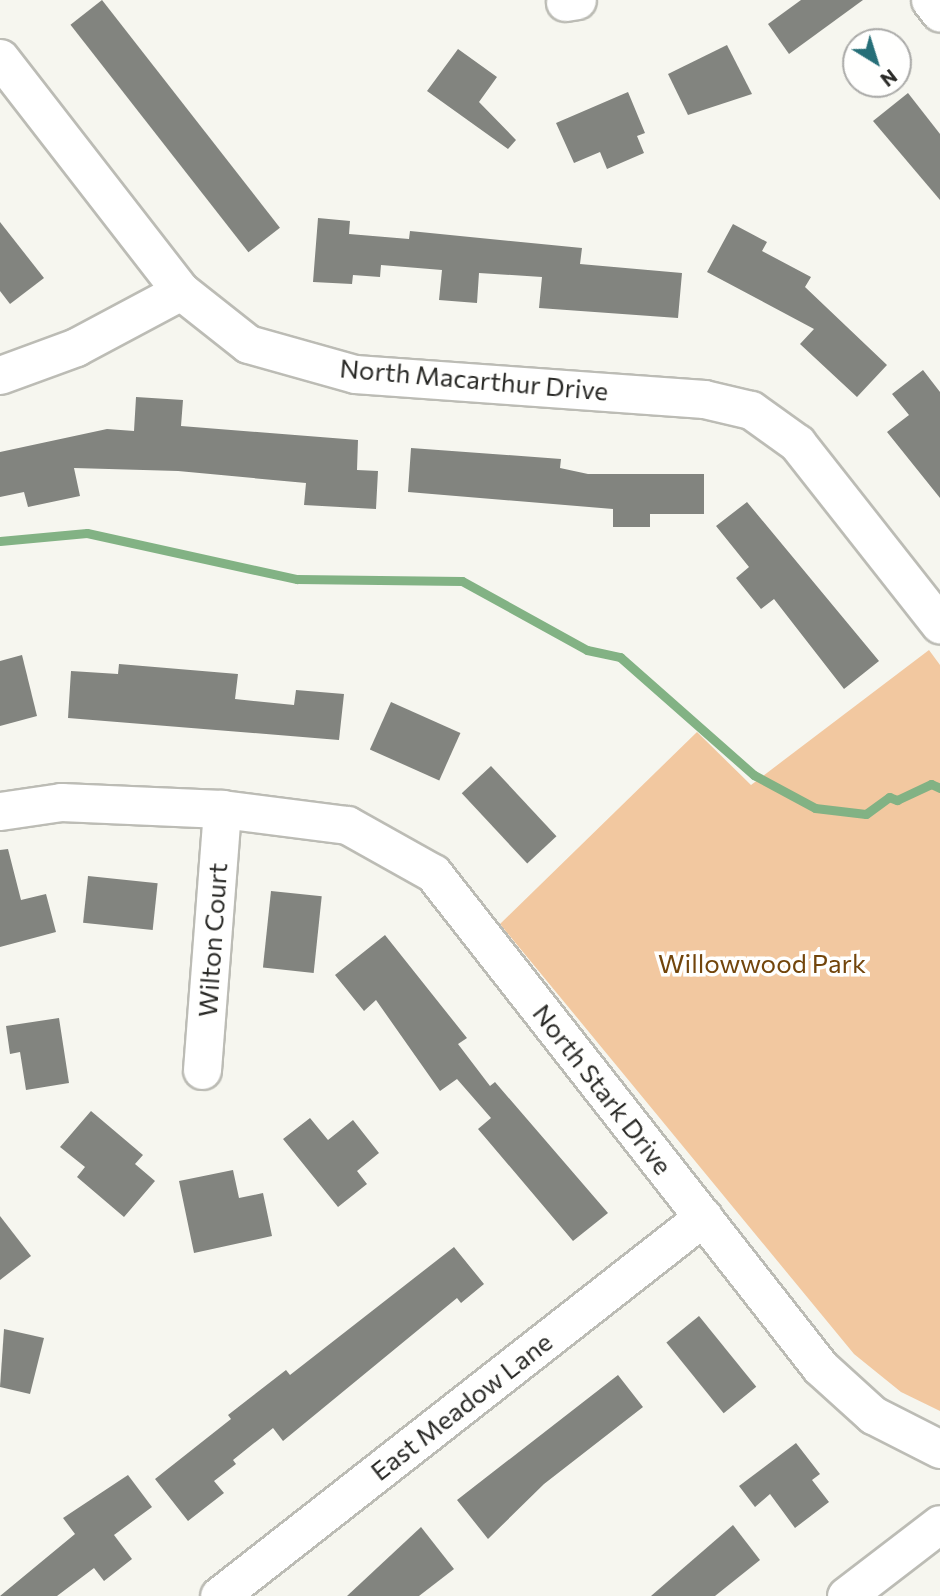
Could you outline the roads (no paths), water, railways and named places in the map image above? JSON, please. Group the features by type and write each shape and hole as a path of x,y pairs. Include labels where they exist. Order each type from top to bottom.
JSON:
{"street":[{"path":"930,0 940,13"},
{"name":"North Macarthur Drive","path":"0,58 181,291 248,344 355,374 704,398 751,410 797,443 940,625"},
{"path":"0,374 76,347 181,291"},
{"name":"North Stark Drive","path":"0,811 61,802 222,809 347,825 433,873 820,1367 873,1415 940,1449"},
{"name":"Wilton Court","path":"202,1070 222,809"},
{"name":"East Meadow Lane","path":"219,1596 703,1217"},
{"path":"846,1596 940,1524"}],"waterway":[{"path":"0,541 87,533 297,579 462,581 587,650 620,657 754,775 815,808 866,814 889,797 897,800 931,784 940,788"}],"park label":[{"name":"Willowwood Park","path":"762,963"}]}
